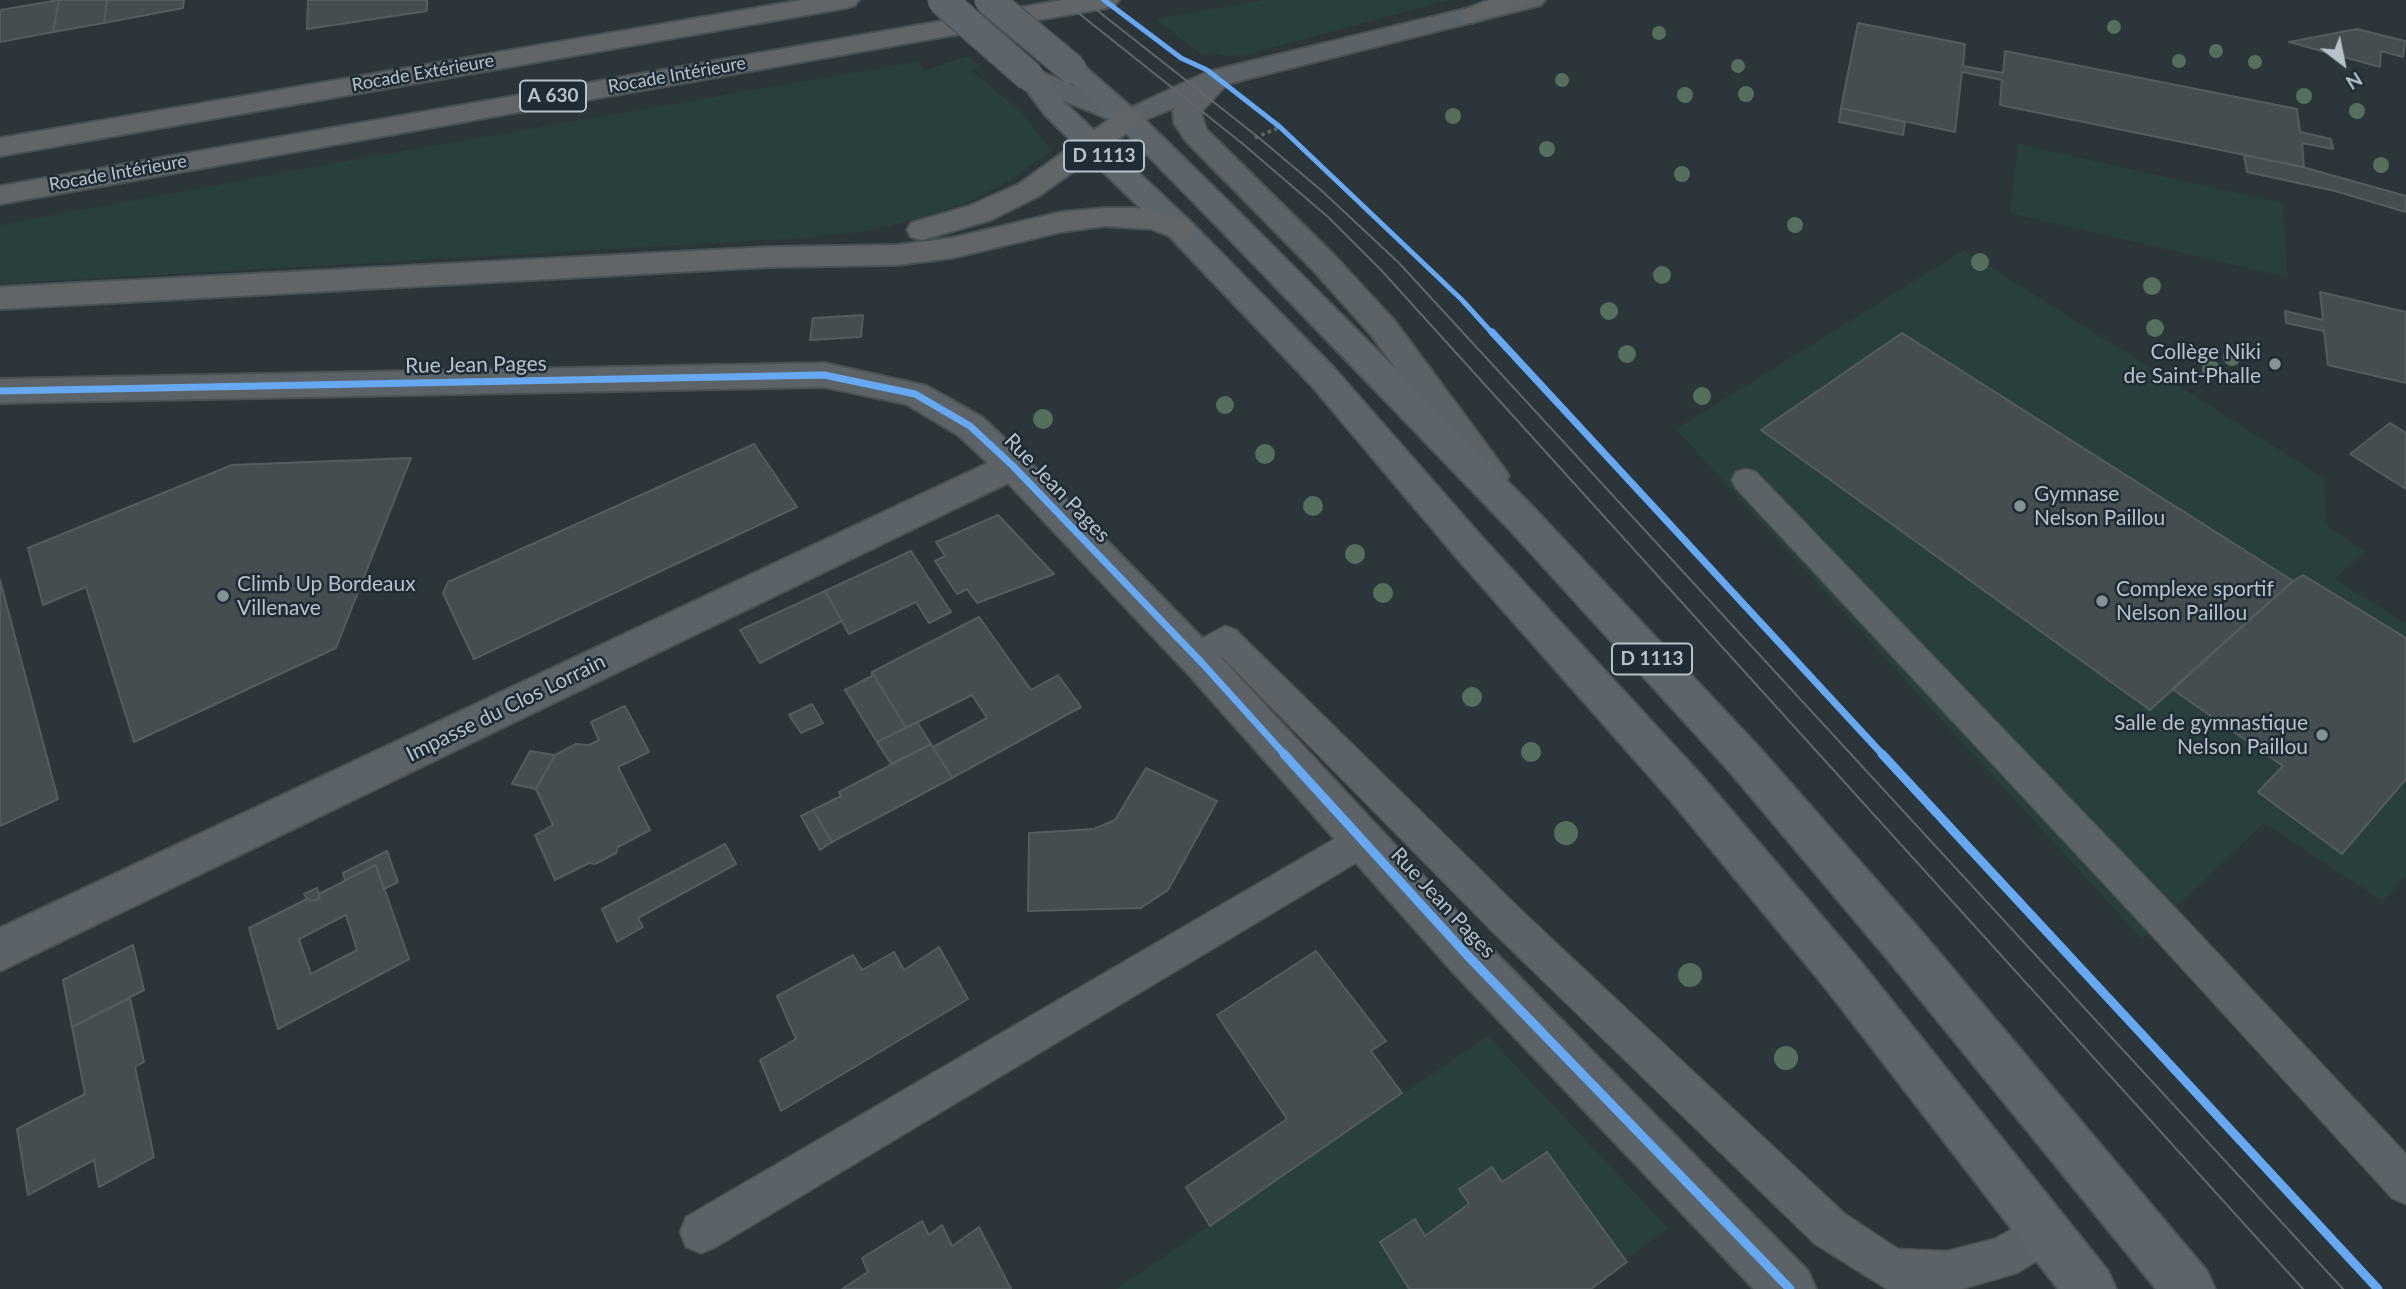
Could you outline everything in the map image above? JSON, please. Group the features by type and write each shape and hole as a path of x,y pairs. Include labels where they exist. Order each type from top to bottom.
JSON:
{"highway":[{"name":"Rocade Extérieure","path":"0,147 846,0"},
{"name":"Rocade Intérieure","path":"0,195 1106,0"},
{"path":"1472,15 1512,0"},
{"path":"770,257 893,236 980,214 1029,190 1059,171 1128,119"},
{"path":"0,298 770,257 897,256 952,248 1061,222 1105,217 1134,216 1182,230"}],"main road":[{"name":"D 1113","path":"942,0 1030,77 1055,109 1182,230 1323,377 1469,547 1687,789 1844,976 2090,1289"},
{"name":"D 1113","path":"989,0 1128,119 1521,518 1753,770 1905,946 2189,1289"}],"street":[{"path":"1030,77 1128,119 1217,78 1532,0"},
{"path":"1217,78 1187,111 1188,123 1195,134 1323,262 1383,328 1521,518"},
{"name":"Rue Jean Pages","path":"0,391 824,375 915,394 970,426 1013,466 1195,656 1467,956 1790,1289"},
{"name":"Impasse du Clos Lorrain","path":"0,950 1013,466"}],"lane":[{"path":"1746,480 2163,921 2406,1184"},
{"path":"1195,656 1225,639 1509,923 1830,1229 1850,1243 1892,1270 1947,1272 2002,1258 2045,1232"},
{"path":"701,1231 1362,841"}],"path":[{"path":"1217,78 1289,135"}],"green space":[{"path":"1263,0 1449,0 1246,55 1224,56 1213,52 1202,55 1156,19"},
{"path":"967,56 980,66 972,71 1020,111 1052,151 1013,178 973,200 928,216 867,231 802,238 0,284 0,225 352,160 920,61 923,71"},
{"path":"2018,144 2283,203 2287,277 2010,213"},
{"name":"Complexe sportif Nelson Paillou","path":"1964,250 2324,478 2326,525 2365,552 2334,579 2406,623 2406,876 2383,901 2264,823 2142,939 1676,429"},
{"path":"1488,1036 1668,1228 1588,1289 1116,1289"}],"building":[{"path":"59,0 53,32 0,42 0,10"},
{"path":"59,0 107,0 104,23 53,32"},
{"path":"107,0 184,0 183,8 104,23"},
{"path":"308,0 427,0 427,11 307,29"},
{"path":"1858,23 1965,44 1963,66 2003,73 2005,51 2297,109 2300,132 2331,139 2333,149 2302,143 2304,167 2000,105 2002,80 1962,72 1955,132 1841,108"},
{"path":"2357,29 2405,41 2403,57 2381,51 2380,67 2289,42"},
{"path":"1841,108 1905,122 1903,135 1839,122"},
{"path":"2244,155 2306,168 2406,196 2406,212 2335,191 2247,172"},
{"path":"2320,292 2406,312 2406,383 2328,365 2324,331 2286,323 2285,311 2323,320"},
{"path":"863,315 861,337 810,340 813,318"},
{"name":"Gymnase Nelson Paillou","path":"1902,333 2293,581 2150,710 1761,430"},
{"path":"2390,423 2406,433 2406,489 2350,454"},
{"path":"754,444 797,507 474,659 443,593 448,582"},
{"name":"Climb Up Bordeaux Villenave","path":"411,458 336,648 134,742 86,587 43,605 28,548 232,465"},
{"path":"998,515 1054,574 977,603 967,589 957,594 935,561 945,556 936,542"},
{"path":"911,551 951,612 929,623 916,602 849,634 825,591"},
{"name":"Salle de gymnastique Nelson Paillou","path":"2303,575 2406,638 2406,779 2342,854 2258,792 2283,766 2172,689"},
{"path":"0,580 58,799 0,826"},
{"path":"825,591 842,621 760,663 740,630"},
{"path":"979,617 1031,690 1058,675 1081,707 952,778 933,747 987,718 972,695 906,728 872,672"},
{"path":"872,672 906,728 877,742 845,690 872,676"},
{"path":"812,704 823,723 801,733 789,715"},
{"path":"625,706 649,752 618,767 650,830 618,847 616,853 555,880 535,835 553,825 536,789 555,755 576,744 589,745 599,740 591,722"},
{"path":"917,722 931,744 891,764 877,742"},
{"path":"931,744 952,778 832,842 813,810 841,796 839,792"},
{"path":"530,751 555,755 536,789 512,784"},
{"path":"1146,768 1217,801 1168,890 1141,908 1028,911 1029,833 1094,829 1115,820"},
{"path":"813,810 832,842 820,850 801,816"},
{"path":"725,844 736,864 638,918 643,927 617,942 602,909"},
{"path":"387,851 398,882 384,889 376,865 345,880 343,873"},
{"path":"376,865 409,959 278,1029 249,928 307,899 312,901 320,898 319,894","holes":["346,915 357,950 311,974 299,939"]},
{"path":"317,888 320,898 312,901 307,899 304,894"},
{"path":"133,945 144,990 72,1027 63,980"},
{"path":"939,947 968,999 781,1111 760,1060 796,1039 777,996 853,955 862,970 894,952 904,970"},
{"path":"1316,951 1386,1041 1371,1051 1402,1093 1210,1226 1186,1187 1287,1119 1217,1015"},
{"path":"130,998 144,1062 135,1067 154,1157 99,1187 94,1160 28,1195 17,1129 85,1094 72,1027"},
{"path":"1547,1152 1627,1262 1591,1289 1409,1289 1380,1242 1415,1219 1425,1236 1469,1204 1459,1189 1492,1167 1502,1182"},
{"path":"922,1221 929,1235 942,1225 952,1246 979,1227 1011,1289 842,1289 868,1272 862,1258"}],"tram line":[{"path":"1062,0 1243,144 1328,217 1382,271 2303,1289"},
{"path":"1084,0 1258,137 1322,191 1399,263 2343,1289"}],"cycle path":[{"path":"1104,0 1181,58 1207,70 1280,127 1462,300 2378,1289"},
{"path":"0,391 824,375 915,394 970,426 1013,466 1202,663 1467,955 1790,1289"}],"place":[{"name":"Collège Niki de Saint-Phalle","path":"2275,364"},
{"name":"Gymnase Nelson Paillou","path":"2020,506"},
{"name":"Climb Up Bordeaux Villenave","path":"223,596"},
{"name":"Complexe sportif Nelson Paillou","path":"2102,601"},
{"name":"Salle de gymnastique Nelson Paillou","path":"2322,735"}]}
